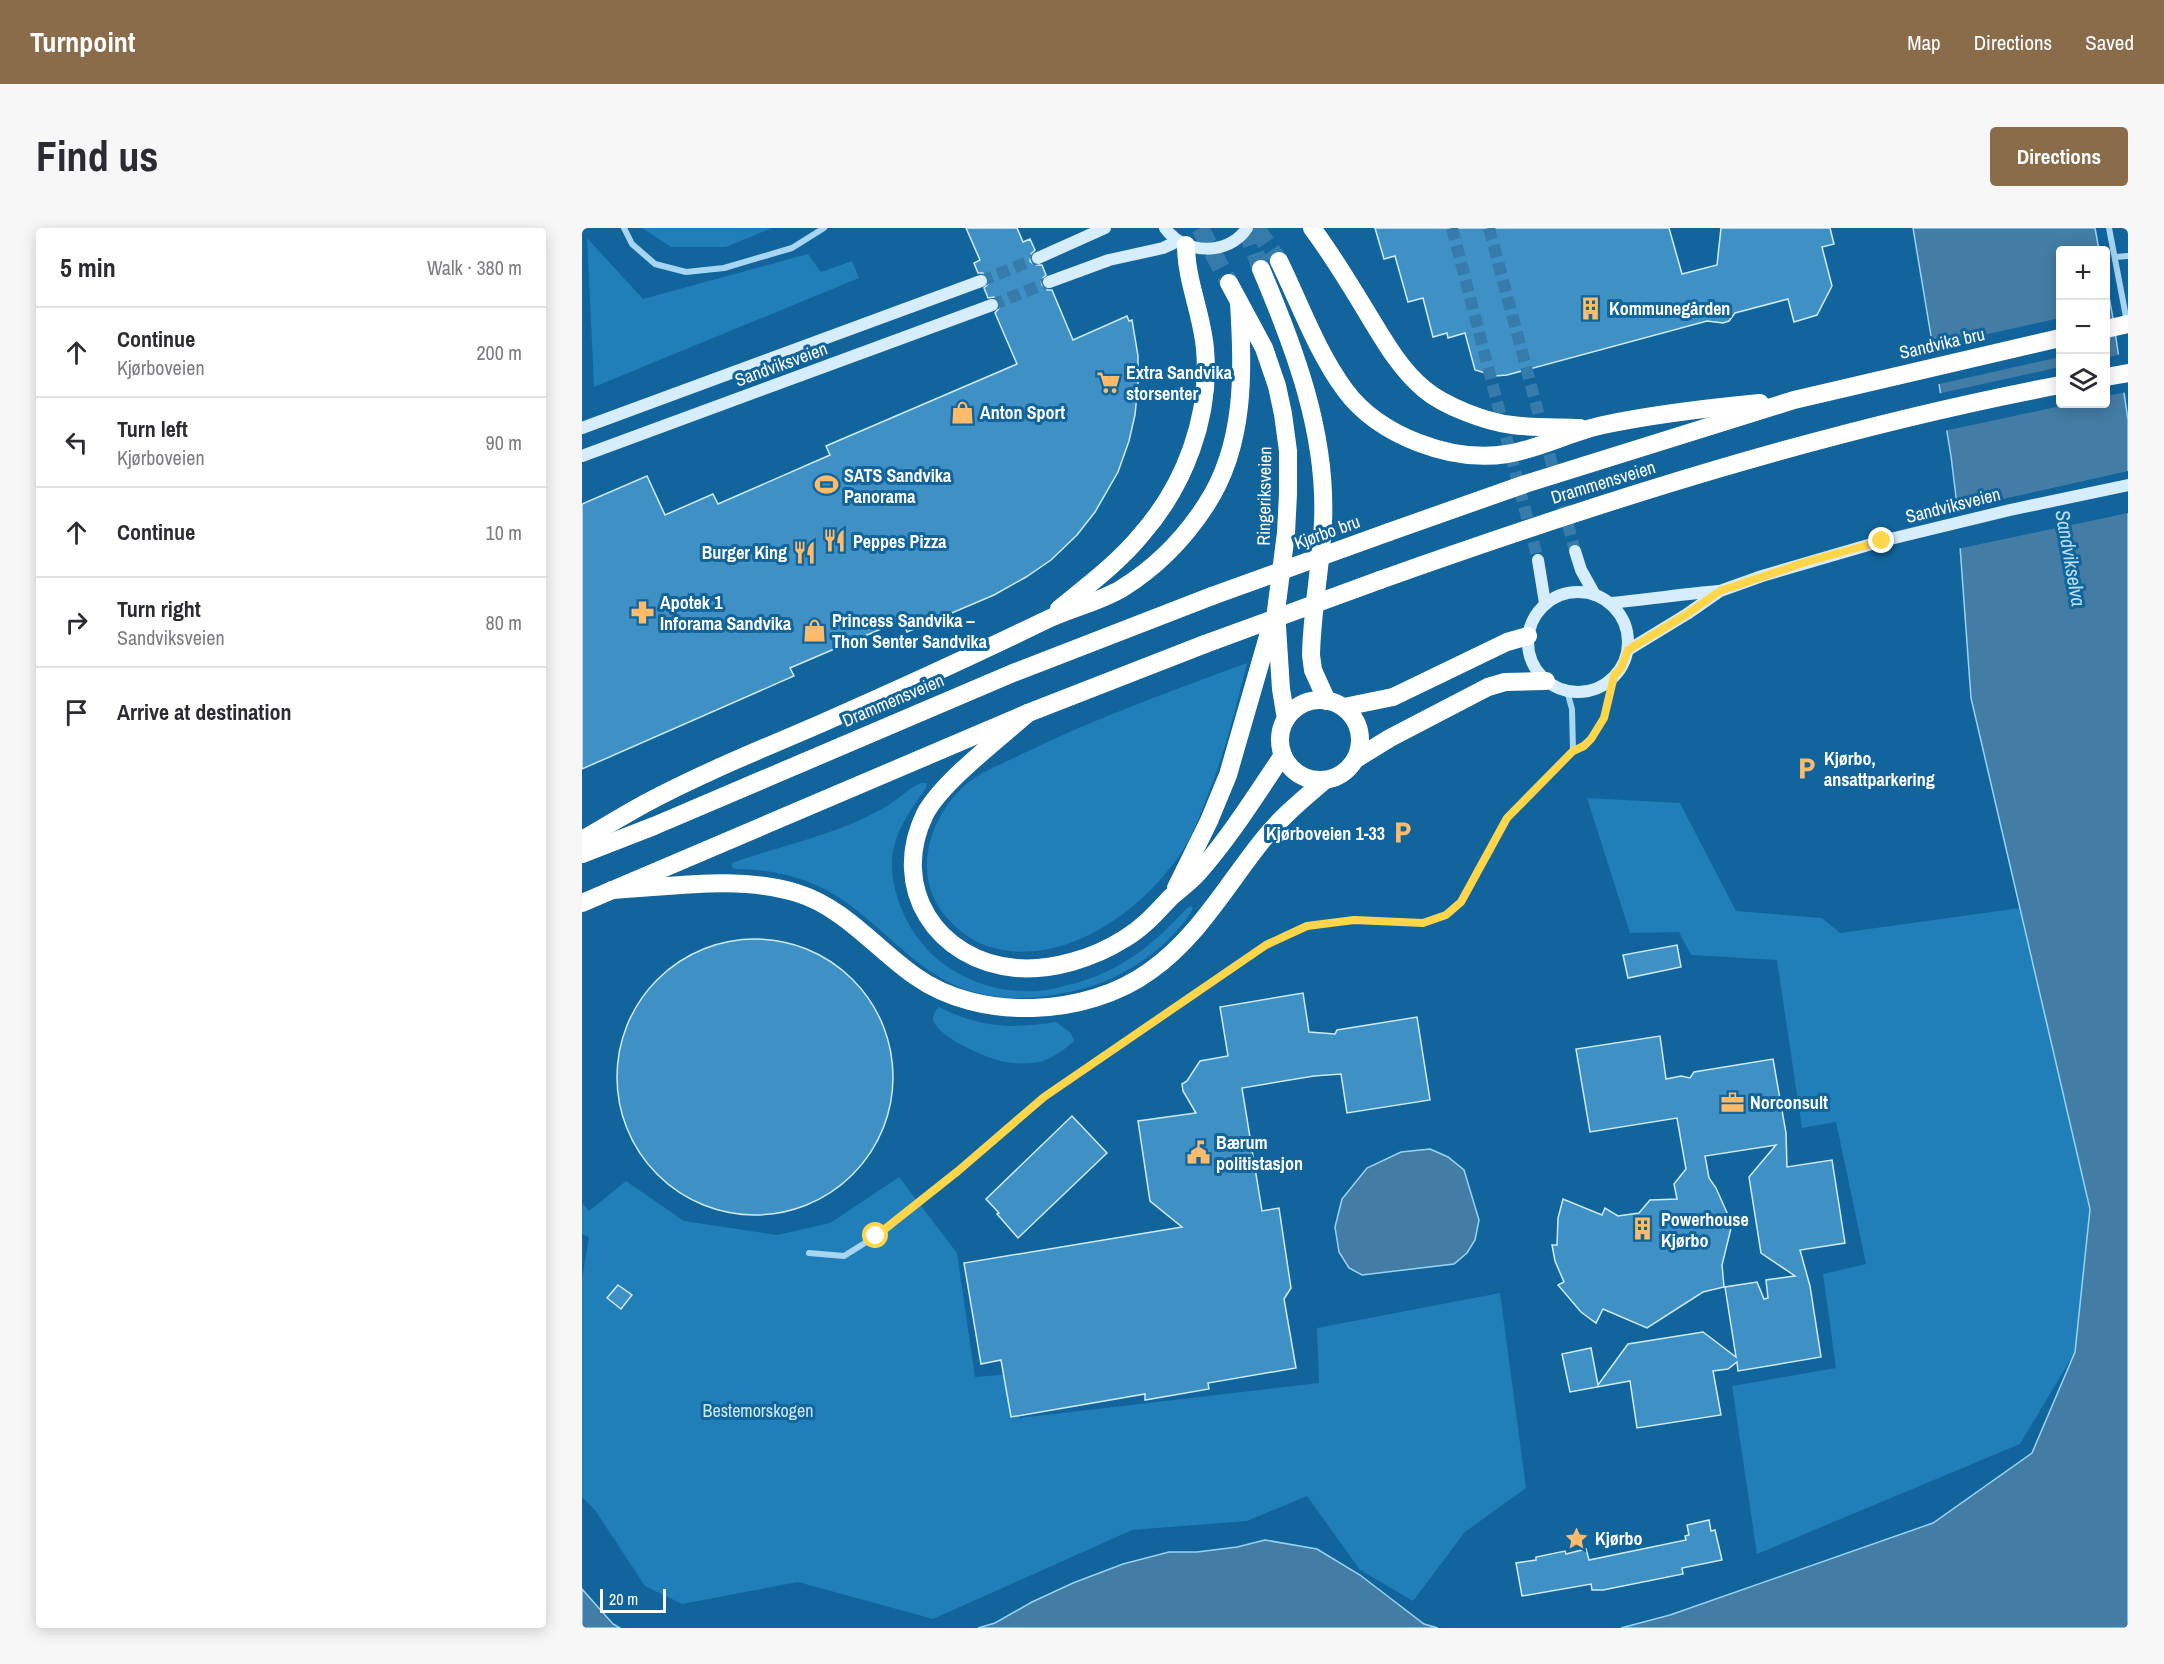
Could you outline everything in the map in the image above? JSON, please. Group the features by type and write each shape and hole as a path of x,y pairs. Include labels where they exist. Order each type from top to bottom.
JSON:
{"highway":[{"path":"1312,228 1330,252 1390,350 1405,371 1425,390 1448,404 1496,422 1532,427 1591,428"},
{"path":"1046,620 1107,569 1140,537 1166,500 1190,455 1203,406 1205,350 1201,322 1182,243"},
{"path":"1280,261 1323,354 1346,391 1359,406 1382,424 1410,440 1462,455 1506,455 1591,428 1669,413 1794,400"},
{"path":"1261,269 1292,347 1311,412 1319,450 1323,521 1311,654 1313,670 1335,704 1356,722 1360,731 1360,750 1356,759 1348,770 1337,777 1324,781 1315,780 1299,775 1287,763 1283,755 1281,737 1286,719 1303,704 1315,700 1335,704 1393,697 1507,642 1528,636"},
{"name":"Ringeriksveien","path":"1230,284 1271,365 1287,442 1286,533 1276,611 1281,688 1286,719"},
{"path":"586,846 646,803 977,654 1046,620 1119,590 1146,571 1181,539 1207,503 1224,467 1238,420 1242,375 1239,302"},
{"path":"2110,328 2128,326"},
{"name":"Sandvika bru","path":"1833,391 2056,339"},
{"path":"2110,376 2128,373"},
{"name":"Drammensveien","path":"1028,712 1205,644 1536,525 1843,435 2056,386"},
{"name":"Drammensveien","path":"1389,532 1525,484 1794,400 1833,391"},
{"name":"Kjørbo bru","path":"1212,596 1389,532"},
{"name":"Drammensveien","path":"586,846 1013,673 1212,596"},
{"path":"1172,897 1209,821 1228,775 1276,611"},
{"path":"1356,759 1390,738 1488,687 1505,682 1546,681"},
{"path":"1028,712 940,793 926,812 920,827 914,857 915,889 922,907 936,928 952,945 984,962 1018,968 1039,968 1083,958 1106,949 1143,926 1197,874 1283,755"},
{"path":"582,903 1028,712"},
{"path":"612,890 759,884 799,894 822,903 864,933 930,987 971,1003 1019,1008 1074,1003 1128,985 1172,955 1208,914 1282,818 1324,781"}],"main road":[{"path":"1038,258 1105,228"},
{"path":"1165,228 1182,243 1201,249 1217,248 1232,242 1247,228"},
{"path":"1049,282 1109,260 1182,243"},
{"name":"Sandviksveien","path":"582,428 981,281"},
{"name":"Sandviksveien","path":"582,456 992,305"},
{"name":"Sandviksveien","path":"1609,603 1720,591 1806,562 1882,541 2010,510 2128,485"},
{"path":"1575,551 1581,570 1595,595"},
{"path":"1538,560 1545,603"},
{"name":"Sandviksveien","path":"1628,650 1720,591"},
{"path":"1578,592 1595,595 1609,603 1621,616 1627,632 1628,650 1621,668 1609,681 1593,690 1577,692 1560,690 1546,681 1535,669 1529,653 1528,636 1533,618 1545,603 1560,595 1578,592"}],"street":[{"path":"624,228 632,244 655,264 686,272 724,268 792,248 824,228"},
{"path":"2109,228 2128,326"},
{"path":"2115,257 2128,256"},
{"path":"809,1253 844,1256 876,1236 958,1171 1044,1097 1266,945 1307,926 1354,920 1423,923 1446,915 1461,902 1507,818 1573,751 1584,746 1598,729 1610,700 1614,676"},
{"path":"1567,691 1572,709 1573,751"}],"green space":[{"path":"642,228 772,228 726,247 671,247"},
{"path":"587,238 643,299 808,254 821,272 852,261 859,278 594,387"},
{"path":"1247,663 1223,754 1192,834 1175,862 1133,906 1108,924 1081,939 1052,948 1023,952 982,944 965,934 950,921 938,906 931,890 927,873 928,855 931,838 938,821 947,805 966,784 990,769 1051,740 1134,705"},
{"path":"921,783 927,783 926,788 904,822 893,851 892,873 896,892 902,910 924,946 956,972 974,981 1014,991 1046,990 1076,983 1124,963 1150,944 1187,908 1191,906 1193,909 1173,935 1161,946 1134,967 1119,975 1089,987 1063,993 1009,998 981,994 943,979 910,956 847,903 821,888 779,873 732,867 732,863 828,833 864,818 887,806"},
{"path":"1587,798 1680,803 1736,911 1822,918 1840,933 2020,908 2090,1209 2075,1352 2020,1444 1757,1554 1732,1386 1836,1368 1823,1274 1866,1264 1836,1122 1802,1128 1777,960 1691,955 1679,932 1630,933"},
{"path":"939,1007 969,1019 996,1025 1024,1026 1056,1022 1071,1033 1074,1041 1052,1057 1035,1063 1011,1063 998,1060 977,1052 943,1033 933,1019"},
{"name":"Bestemorskogen","path":"899,1177 957,1253 975,1377 1011,1374 1019,1418 1319,1383 1317,1328 1500,1293 1526,1488 1465,1532 1413,1601 1360,1570 1307,1496 1247,1521 1132,1530 933,1619 798,1582 682,1604 645,1586 595,1510 582,1497 582,1279 589,1237 582,1234 582,1203 589,1211 626,1181 684,1221 777,1235 830,1223"}],"water":[{"name":"Sandvikselva","path":"1913,228 2095,228 2098,246 2056,246 2056,408 2110,408 2110,302 2128,420 2128,1628 1621,1628 1670,1615 1933,1523 2032,1453 2075,1352 2090,1209 1971,698 1957,505"},
{"path":"1430,1149 1448,1157 1464,1170 1479,1220 1475,1240 1467,1253 1454,1264 1362,1275 1349,1268 1339,1252 1335,1227 1342,1199 1367,1168 1401,1152"},
{"path":"1265,1540 1317,1549 1360,1575 1424,1624 1438,1628 978,1628 995,1623 1032,1602 1073,1583 1123,1564 1169,1552 1197,1552 1237,1547"},
{"path":"582,1589 613,1624 620,1628 582,1628"}],"pier":[{"path":"2056,319 2056,358 1935,385 1929,347"},
{"path":"2121,354 2127,392 2110,395 2110,357"},
{"path":"2056,368 2056,407 1944,431 1937,394"},
{"path":"2128,471 2128,513 1957,549 1954,510"}],"building":[{"path":"966,228 1017,228 1023,242 1030,239 1035,250 1031,254 1030,261 1034,265 1042,265 1046,275 1041,280 1042,285 1047,290 1052,290 1073,340 1127,316 1129,321 1132,320 1138,356 1135,415 1118,472 1095,512 1077,535 1051,560 994,595 907,632 902,620 790,668 794,676 582,769 582,504 647,476 665,515 713,494 718,504 830,455 826,446 1017,364 995,313 1000,307 999,302 994,297 988,298 984,288 989,283 988,278 983,273 978,273 974,263 980,260"},
{"name":"Kommunegården","path":"1375,228 1669,228 1682,274 1717,265 1721,228 1830,228 1834,244 1822,247 1832,286 1817,315 1794,322 1788,299 1735,313 1729,321 1723,323 1707,321 1507,375 1495,376 1475,370 1465,333 1448,338 1447,333 1433,337 1423,298 1408,302 1395,256 1384,259"},
{"path":"755,939 782,942 808,950 832,962 853,979 870,1000 882,1024 890,1050 893,1077 890,1104 882,1130 870,1154 853,1175 832,1192 808,1204 782,1212 755,1215 728,1212 702,1204 678,1192 657,1175 640,1154 628,1130 620,1104 617,1077 620,1050 628,1024 640,1000 657,979 678,962 702,950 728,942"},
{"path":"1677,945 1681,967 1628,978 1623,955"},
{"path":"1303,993 1309,1032 1335,1034 1337,1030 1417,1017 1430,1100 1347,1113 1341,1074 1314,1076 1242,1088 1262,1211 1279,1208 1291,1288 1284,1299 1296,1368 1208,1383 1209,1389 1145,1400 1145,1394 1011,1417 1001,1360 981,1364 964,1263 1182,1227 1150,1201 1138,1121 1196,1113 1183,1091 1182,1084 1187,1081 1200,1061 1228,1056 1220,1007"},
{"name":"Powerhouse Kjørbo","path":"1660,1036 1666,1079 1681,1076 1690,1078 1694,1072 1773,1059 1786,1133 1787,1167 1832,1160 1845,1243 1800,1250 1810,1286 1821,1357 1738,1371 1737,1362 1728,1369 1713,1371 1721,1415 1637,1428 1630,1381 1570,1392 1562,1354 1591,1348 1598,1385 1628,1344 1703,1332 1736,1357 1725,1287 1757,1282 1764,1299 1768,1298 1766,1280 1795,1276 1761,1253 1749,1177 1776,1145 1705,1156 1709,1178 1732,1224 1722,1265 1724,1287 1703,1292 1647,1328 1603,1309 1596,1323 1581,1312 1558,1285 1564,1282 1555,1261 1552,1245 1557,1245 1558,1218 1563,1199 1602,1215 1605,1208 1618,1216 1639,1213 1650,1200 1677,1199 1674,1184 1686,1169 1677,1118 1590,1132 1576,1049"},
{"path":"1072,1116 1107,1153 1018,1238 986,1199"},
{"path":"618,1285 632,1295 621,1309 607,1298"},
{"path":"1709,1520 1711,1531 1715,1530 1722,1560 1682,1568 1683,1574 1603,1590 1592,1590 1591,1584 1522,1596 1516,1563 1536,1560 1536,1557 1565,1551 1566,1554 1586,1549 1589,1560 1686,1540 1685,1536 1689,1535 1687,1525"}],"tunnel":[{"path":"1200,228 1229,283"},
{"path":"1246,228 1261,269"},
{"path":"1256,228 1279,261"},
{"path":"1452,228 1538,560"},
{"path":"1489,228 1575,551"},
{"path":"981,281 1038,258"},
{"path":"992,305 1049,282"}],"place":[{"name":"Kommunegården","path":"1591,308"},
{"name":"Extra Sandvika storsenter","path":"1108,382"},
{"name":"Anton Sport","path":"962,412"},
{"name":"SATS Sandvika Panorama","path":"826,485"},
{"name":"Peppes Pizza","path":"835,541"},
{"name":"Burger King","path":"805,552"},
{"name":"Apotek 1 Inforama Sandvika","path":"642,612"},
{"name":"Princess Sandvika – Thon Senter Sandvika","path":"814,630"},
{"name":"Kjørbo, ansattparkering","path":"1806,768"},
{"name":"Kjørboveien 1-33","path":"1403,833"},
{"name":"Norconsult","path":"1732,1102"},
{"name":"Bærum politistasjon","path":"1198,1152"},
{"name":"Powerhouse Kjørbo","path":"1643,1229"},
{"name":"Kjørbo","path":"1577,1538"}],"route":[{"path":"876,1236 958,1171 1044,1097 1266,945 1307,926 1354,920 1423,923 1446,915 1461,902 1507,818 1573,751 1584,746 1598,729 1610,700 1614,676 1621,668 1628,650 1720,591 1806,562 1882,541"}]}
